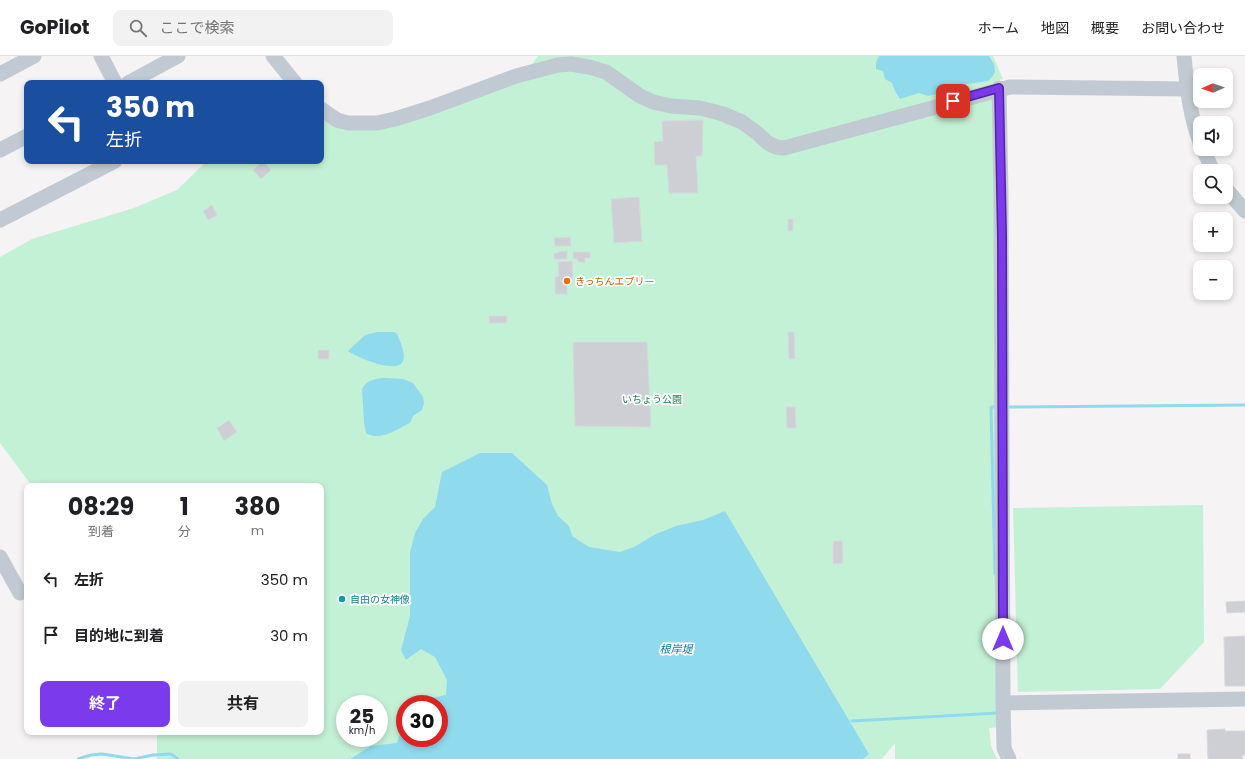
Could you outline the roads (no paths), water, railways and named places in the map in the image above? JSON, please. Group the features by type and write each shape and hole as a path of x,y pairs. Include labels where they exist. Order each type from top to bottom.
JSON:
{"street":[{"path":"101,56 113,80"},
{"path":"134,80 178,56"},
{"path":"273,56 287,80"},
{"path":"1184,56 1187,88 1193,123"},
{"path":"0,74 28,57"},
{"path":"324,111 337,120 348,123 377,123 430,108 516,76 558,65 571,64 606,72 640,96 653,102 671,106 700,108 723,114 742,122 768,143 776,147 784,148 1010,86 1187,88"},
{"path":"999,88 1001,203 1003,703 1004,748 1009,759"},
{"path":"0,150 24,138"},
{"path":"0,220 109,164"},
{"path":"1233,197 1245,211"},
{"path":"0,557 20,593"},
{"path":"1003,703 1245,699"}],"water":[{"path":"879,56 989,56 994,64 995,72 988,81 961,85 941,93 928,96 919,93 900,99 892,83 885,79 883,71 876,69 876,62"},
{"path":"377,332 394,332 397,334 404,355 403,361 400,365 386,366 377,364 348,351 365,335"},
{"path":"376,379 403,379 413,383 423,397 424,403 422,410 413,416 410,423 388,434 377,436 371,435 366,433 362,389 366,383"},
{"name":"根岸堤","path":"480,453 512,453 547,485 552,504 558,516 569,526 572,536 589,547 620,552 634,547 656,534 676,526 703,520 725,511 869,754 863,759 350,759 369,747 388,747 388,744 396,743 396,747 448,747 448,695 446,695 447,680 435,657 421,649 406,660 401,650 410,616 410,552 415,533 423,519 435,507 442,472"}],"waterway":[{"path":"1006,407 1245,405"},
{"path":"995,574 991,407 998,407"},
{"path":"852,721 998,713"},
{"path":"78,759 91,755 102,754 134,759 153,755 171,754 178,759"}],"place":[{"name":"きっちんエブリー","path":"567,281"},
{"name":"自由の女神像","path":"342,599"}],"park label":[{"name":"いちょう公園","path":"652,399"}]}
